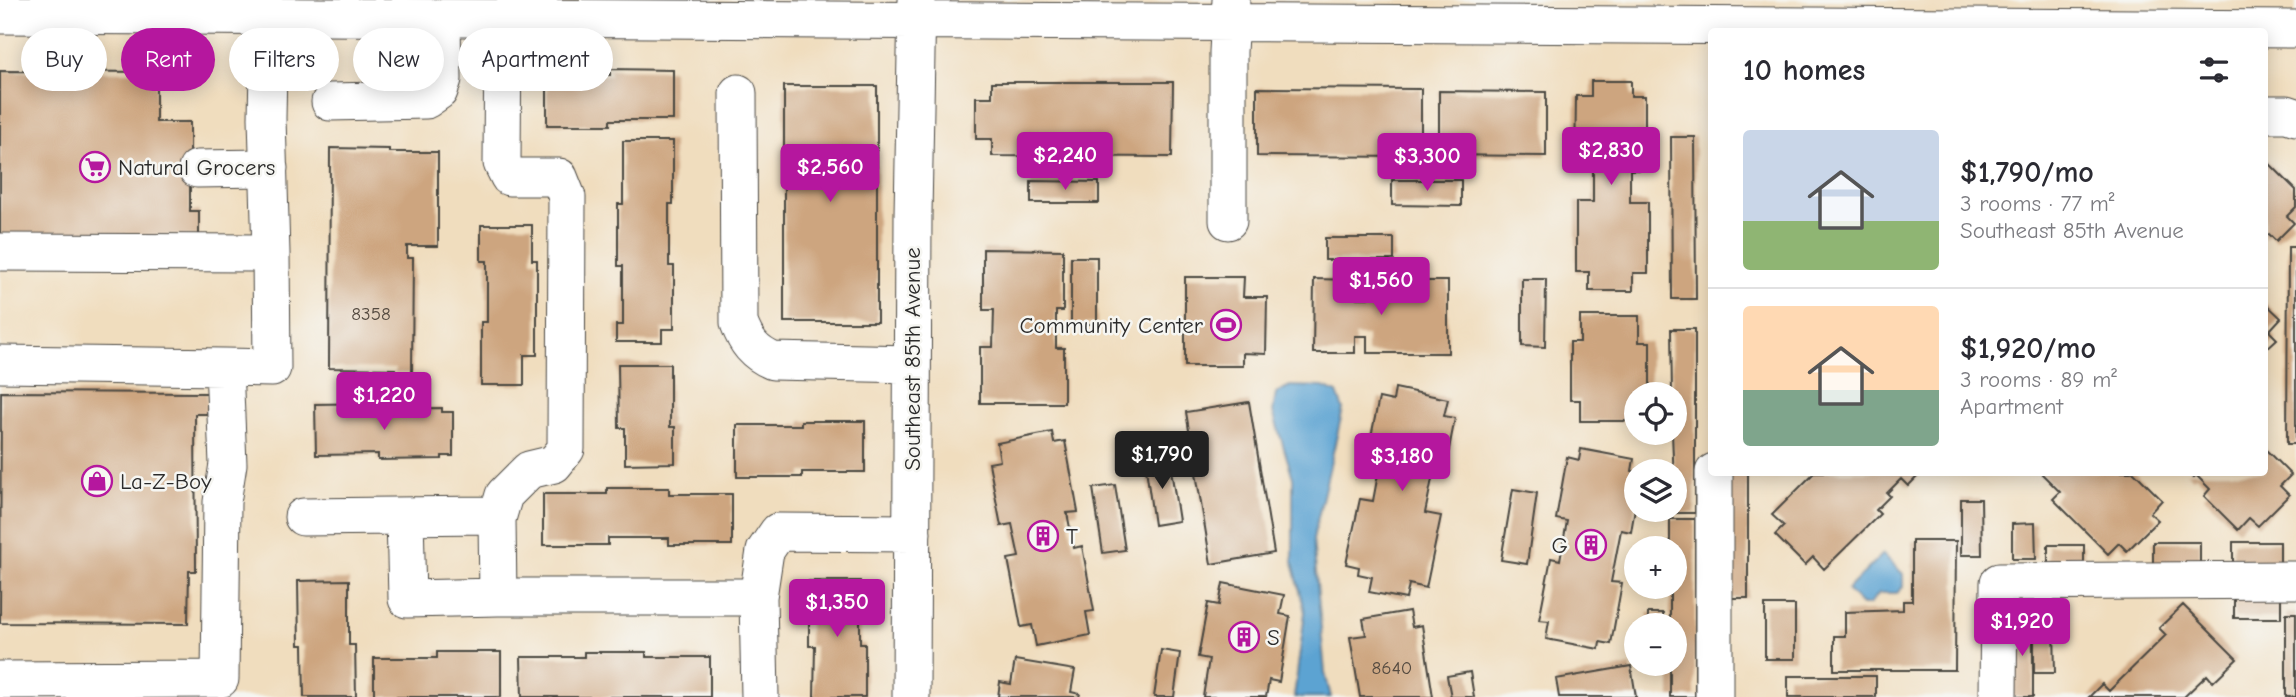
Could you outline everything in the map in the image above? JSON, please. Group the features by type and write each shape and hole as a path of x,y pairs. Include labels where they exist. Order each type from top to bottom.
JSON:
{"street":[{"path":"0,15 502,19 917,10 1387,11 1715,19 1777,13 2065,14 2296,29"},
{"name":"Southeast 85th Avenue","path":"911,697 913,214 917,10"},
{"path":"1228,221 1228,52 1231,11"},
{"path":"0,364 272,368 267,118 269,17"},
{"path":"330,102 426,100 439,91 443,79 442,19"},
{"path":"498,597 497,520 504,495 529,470 554,464 566,449 567,197 559,177 509,177 502,163 502,19"},
{"path":"738,93 739,323 746,341 760,356 773,361 912,364"},
{"path":"2268,114 2296,117"},
{"path":"197,169 269,168"},
{"path":"0,252 271,253"},
{"path":"0,680 220,679 222,502 228,464 224,367"},
{"path":"1714,476 1714,697"},
{"path":"303,517 486,515 497,520"},
{"path":"405,516 407,599 758,597"},
{"path":"760,697 758,597 765,551 778,533 912,533"},
{"path":"1998,697 1999,582 2296,580"}],"water":[{"path":"1290,386 1323,387 1337,393 1343,409 1313,539 1325,673 1331,697 1294,697 1305,612 1293,562 1293,478 1273,412 1276,393"},
{"path":"1883,554 1903,574 1903,587 1897,593 1879,593 1869,605 1862,605 1847,590"}],"building":[{"path":"613,69 673,70 673,120 610,120 610,125 547,125 547,91 613,91"},
{"name":"Natural Grocers","path":"0,71 21,71 21,91 107,91 107,72 121,72 121,91 156,91 156,122 190,122 190,211 199,211 199,236 0,234"},
{"path":"1591,81 1631,81 1631,96 1645,96 1645,170 1630,170 1630,202 1648,202 1648,273 1633,273 1633,291 1589,291 1589,272 1576,272 1576,202 1593,202 1593,169 1575,169 1576,96 1591,96"},
{"path":"992,82 1173,82 1172,157 992,156 992,139 976,139 976,97 992,97"},
{"path":"784,86 877,86 877,322 784,322"},
{"path":"1257,88 1421,89 1421,157 1257,156"},
{"path":"1439,91 1546,92 1546,156 1439,155"},
{"path":"1671,137 1695,137 1696,299 1672,299"},
{"path":"623,141 673,141 669,266 674,266 674,329 662,329 662,342 616,342 616,325 623,325 623,266 618,266 618,204 623,204"},
{"path":"330,148 438,152 438,246 407,246 407,258 413,258 412,373 395,373 395,369 329,368"},
{"path":"2268,162 2296,190 2296,207 2287,216 2294,223 2276,241 2269,234"},
{"path":"1392,180 1461,180 1461,206 1392,205"},
{"path":"1031,181 1099,182 1099,203 1031,203"},
{"path":"481,225 532,225 532,260 537,260 537,355 524,355 524,385 481,385 481,322 487,322 487,261 481,261"},
{"path":"1325,238 1394,238 1394,260 1325,260"},
{"path":"2288,247 2296,247 2296,444 2287,444"},
{"path":"983,249 1063,250 1063,311 1056,311 1056,348 1064,348 1064,403 980,403 980,347 993,347 994,310 983,310"},
{"path":"1071,257 1097,257 1097,324 1071,324"},
{"name":"Community Center","path":"1185,277 1244,277 1243,297 1267,297 1266,354 1243,353 1243,366 1185,366"},
{"path":"1314,279 1355,280 1355,298 1368,298 1368,281 1448,281 1448,353 1367,353 1367,336 1355,336 1355,353 1313,353"},
{"path":"1522,279 1546,279 1545,347 1522,346"},
{"path":"2268,306 2281,318 2269,331 2277,339 2268,347"},
{"path":"1580,316 1639,316 1639,342 1650,342 1650,382 1624,382 1624,421 1580,421 1580,400 1570,400 1570,342 1580,342"},
{"path":"1671,329 1695,329 1695,513 1687,513 1687,459 1673,459 1673,445 1687,445 1687,382 1672,382"},
{"path":"618,364 670,364 670,427 675,427 675,463 625,464 625,428 619,428"},
{"path":"1395,388 1448,399 1444,416 1455,418 1444,475 1433,474 1425,513 1441,516 1426,588 1409,584 1406,599 1369,592 1372,577 1358,574 1359,567 1346,564 1360,499 1373,501 1379,469 1365,466 1379,398 1393,401"},
{"name":"La-Z-Boy","path":"1,392 207,393 207,414 195,414 196,571 189,571 188,624 0,623"},
{"path":"1249,402 1274,553 1211,564 1186,412"},
{"path":"379,403 379,409 442,408 442,412 453,412 453,456 442,456 442,459 378,460 378,454 316,455 315,404"},
{"path":"801,421 865,421 865,472 802,472 802,477 737,477 737,425 801,425"},
{"name":"T","path":"1052,432 1054,443 1065,441 1078,512 1067,513 1074,548 1082,546 1094,611 1086,612 1090,635 1036,646 1032,625 1021,627 1008,559 1019,557 1012,524 1001,526 989,463 1000,461 997,443"},
{"name":"G","path":"1581,449 1634,459 1624,459 1624,522 1633,522 1631,532 1621,530 1611,582 1622,583 1611,644 1600,642 1599,649 1546,639 1549,621 1539,620 1551,558 1560,560 1567,521 1556,519 1567,457 1579,460"},
{"path":"2268,452 2291,475 2280,486 2289,495 2258,526 2249,518 2238,530 2204,496 2210,489 2197,476 2268,476"},
{"path":"1169,457 1179,521 1154,525 1145,461"},
{"path":"1724,476 1748,476 1748,598 1725,598"},
{"path":"1811,476 1918,476 1908,486 1901,479 1887,493 1890,496 1876,510 1880,514 1824,569 1813,557 1805,565 1775,535 1784,526 1772,515"},
{"path":"2044,476 2138,476 2162,500 2150,513 2158,520 2127,551 2119,543 2108,554 2053,499 2060,492"},
{"path":"1115,485 1125,550 1103,553 1093,488"},
{"path":"607,488 669,488 669,494 732,494 732,545 669,545 669,538 608,538 608,545 543,545 543,494 607,494"},
{"path":"1513,489 1537,493 1527,564 1501,560"},
{"path":"1961,499 1981,499 1982,555 1961,555"},
{"path":"1695,519 1695,697 1670,697 1670,676 1687,676 1687,613 1670,613 1670,599 1687,599 1687,536 1670,536 1670,522"},
{"path":"2035,523 2036,559 2012,559 2012,524"},
{"path":"1912,541 1956,541 1955,670 1834,670 1834,636 1845,636 1845,612 1903,610 1903,601 1912,601"},
{"path":"2153,542 2200,542 2200,565 2153,566"},
{"path":"2233,542 2280,542 2280,566 2233,566"},
{"path":"2048,545 2084,545 2084,566 2048,566"},
{"path":"349,580 349,645 355,645 356,697 304,697 303,645 299,645 298,581"},
{"path":"809,581 860,581 860,644 865,644 865,697 814,697 815,646 809,646"},
{"name":"S","path":"1223,583 1284,595 1280,614 1290,616 1279,682 1269,680 1266,697 1203,697 1209,659 1198,657 1208,603 1219,605"},
{"path":"2281,594 2281,618 2234,618 2234,595"},
{"path":"1765,605 1795,605 1795,659 1765,659"},
{"path":"2183,605 2237,659 2213,682 2207,675 2184,697 2089,697 2102,684 2109,691 2166,635 2159,628"},
{"path":"1409,611 1412,627 1422,625 1433,697 1360,697 1350,637 1366,635 1363,619"},
{"path":"2286,613 2296,613 2296,697 2286,697"},
{"path":"2012,619 2033,619 2033,697 2012,697"},
{"path":"2034,629 2054,629 2055,673 2034,673"},
{"path":"1161,650 1180,653 1174,697 1154,697"},
{"path":"437,652 501,652 501,697 374,697 374,658 437,658"},
{"path":"584,652 646,652 646,657 710,657 710,697 522,697 521,657 584,657"},
{"path":"1015,660 1075,670 1071,692 1080,694 1079,697 998,697 1000,682 1011,684"},
{"path":"1624,667 1624,676 1633,676 1636,697 1559,697 1556,679"},
{"path":"1470,672 1474,697 1451,697 1447,676"},
{"path":"1788,676 1876,676 1876,697 1788,697"}],"place":[{"name":"Natural Grocers","path":"95,167"},
{"name":"Community Center","path":"1226,325"},
{"name":"La-Z-Boy","path":"97,481"},
{"name":"T","path":"1043,536"},
{"name":"G","path":"1591,545"},
{"name":"S","path":"1244,637"}]}
